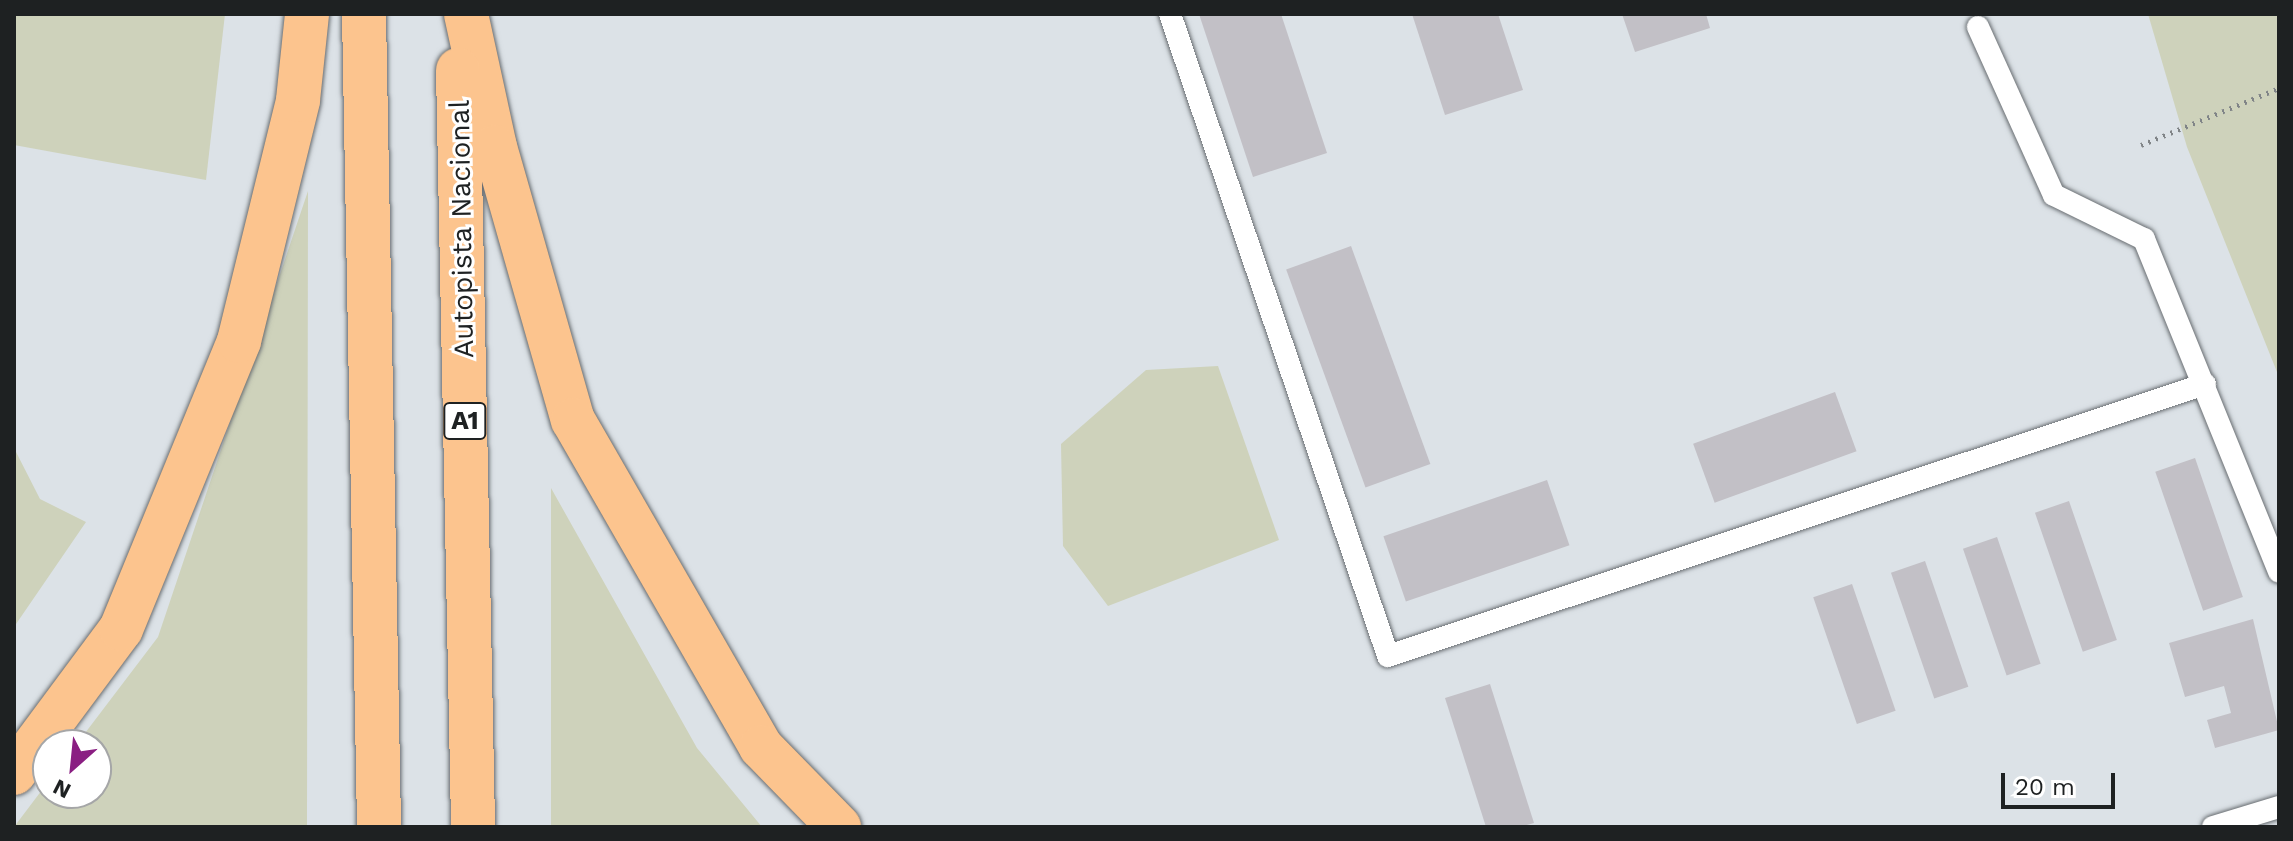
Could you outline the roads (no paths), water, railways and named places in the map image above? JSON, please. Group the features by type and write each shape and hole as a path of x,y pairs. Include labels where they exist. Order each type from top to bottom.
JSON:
{"highway":[{"path":"14,773 121,629 239,341 298,100 307,14"},
{"path":"364,14 379,827"},
{"name":"Autopista Nacional","path":"457,14 473,827"},
{"path":"466,14 495,147 573,420 761,747 839,827"}],"lane":[{"path":"1170,14 1388,656 2205,384"},
{"path":"1978,27 2054,195 2144,239 2279,572"},
{"path":"2213,827 2279,807"}]}
